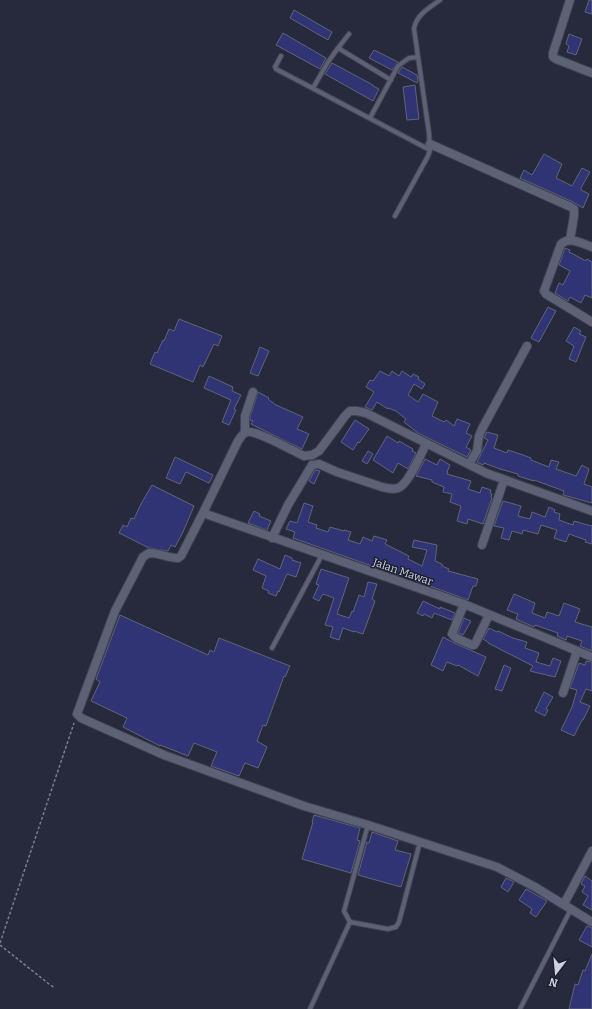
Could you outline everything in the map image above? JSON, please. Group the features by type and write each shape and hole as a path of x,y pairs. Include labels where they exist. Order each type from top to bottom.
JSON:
{"street":[{"path":"570,0 553,56 556,59 592,73"},
{"path":"430,147 574,208 570,240"},
{"path":"592,248 570,240 565,240 561,244 544,291 546,294 592,322"},
{"path":"469,464 477,451 479,436 482,429 527,346"},
{"path":"245,433 245,416 253,392"},
{"path":"592,511 504,480 426,444 366,413 350,411 344,416 319,451 312,456 304,456 259,434 250,432 245,433 238,441 203,513 178,558 155,553 148,553 143,557 115,612 77,714 88,722 164,755 204,770 304,806 420,841 498,867 592,922"},
{"path":"272,538 288,505 312,465 315,463 382,487 389,489 398,488 404,484 426,444"},
{"path":"482,545 504,480"},
{"name":"Jalan Mawar","path":"203,513 464,604 592,657"},
{"path":"464,604 452,634 456,638 474,645 489,615"},
{"path":"563,693 577,651"},
{"path":"567,906 592,851"}],"lane":[{"path":"395,216 428,156 430,147 414,29 420,15 440,0"},
{"path":"313,88 328,62 349,34"},
{"path":"338,48 390,80"},
{"path":"281,56 275,67 276,69 370,118 430,147"},
{"path":"370,118 398,66 409,58 418,57"},
{"path":"272,648 322,555"},
{"path":"350,922 344,911 368,825"},
{"path":"350,922 388,929 396,927 420,841"},
{"path":"520,1009 567,906"},
{"path":"310,1009 350,922"}],"path":[{"path":"55,988 0,944 77,714"}],"building":[{"path":"589,0 592,0 592,14 585,12"},
{"path":"294,10 332,32 328,40 290,18"},
{"path":"283,33 326,58 320,69 276,45"},
{"path":"569,34 582,39 576,55 567,52 569,46 566,44"},
{"path":"374,50 398,62 392,70 369,58"},
{"path":"332,63 379,89 373,101 325,74"},
{"path":"402,67 417,75 417,83 398,73"},
{"path":"415,85 419,119 407,120 403,87"},
{"path":"544,154 562,164 556,178 572,186 582,168 590,172 581,188 581,190 589,194 583,208 520,178 524,170 532,175"},
{"path":"565,248 570,250 569,252 586,261 587,259 592,262 592,298 585,295 581,303 570,297 568,301 555,293 559,283 563,285 570,271 559,265"},
{"path":"548,307 556,311 539,342 531,338"},
{"path":"179,319 222,336 218,346 214,344 203,367 200,365 193,382 150,364 155,352 157,353 163,340 164,341 169,329 174,331"},
{"path":"574,327 581,331 579,334 586,337 576,362 569,359 574,346 566,341"},
{"path":"260,347 269,351 258,376 250,373"},
{"path":"380,371 389,376 392,371 399,376 402,371 411,377 413,374 419,377 418,379 425,384 422,389 414,384 408,395 418,402 423,394 438,402 432,416 444,422 446,420 454,426 457,419 470,424 466,433 472,436 466,447 471,450 467,457 418,433 404,422 406,419 396,411 388,409 377,402 372,410 365,407 374,392 366,387 370,380 373,381"},
{"path":"209,376 233,387 232,391 241,395 234,409 236,410 229,425 222,422 231,400 204,388"},
{"path":"258,392 269,398 268,399 276,405 303,417 297,429 309,434 302,449 251,424 253,421 250,420 250,417"},
{"path":"355,420 369,429 353,450 341,442"},
{"path":"487,432 498,435 494,448 507,453 508,450 531,458 531,460 549,467 551,460 559,462 556,469 576,476 582,465 589,469 584,484 592,487 592,503 563,495 564,491 518,476 518,474 477,462 488,440 484,438"},
{"path":"387,436 398,443 399,441 413,449 412,451 416,453 408,469 398,463 393,473 373,460"},
{"path":"368,451 373,454 367,464 362,461"},
{"path":"175,457 213,475 209,483 186,472 180,484 166,478"},
{"path":"425,459 437,465 440,459 450,465 447,474 471,481 468,489 480,493 482,487 491,490 490,493 492,494 492,498 483,524 468,519 467,524 457,521 461,506 450,502 452,494 443,492 444,487 432,482 432,480 416,476"},
{"path":"315,470 320,471 314,484 309,481"},
{"path":"152,485 194,506 175,547 171,545 168,551 149,548 119,533 123,525 127,527 131,518 134,519"},
{"path":"503,501 521,506 518,516 530,519 532,512 545,517 549,507 555,510 554,512 560,514 559,520 573,525 574,521 592,525 592,544 585,542 586,540 569,534 566,542 554,538 557,530 541,525 538,534 523,530 522,534 512,531 509,540 501,538 504,528 494,526"},
{"path":"304,503 313,506 308,522 317,525 316,528 328,532 330,527 351,532 348,540 360,544 363,537 372,541 374,536 387,540 385,544 409,556 408,559 422,566 427,550 412,547 414,540 437,545 435,561 449,569 448,571 478,579 476,586 473,586 468,600 416,581 419,576 403,569 400,576 293,538 295,532 286,529 290,521 297,523"},
{"path":"254,511 260,514 259,516 271,521 267,530 248,523"},
{"path":"285,555 292,558 292,560 301,563 296,577 287,574 276,596 268,593 269,591 262,588 266,576 253,570 258,559 280,569"},
{"path":"321,569 349,578 337,614 349,618 352,611 353,612 359,595 364,597 368,582 377,584 372,599 375,601 363,634 343,628 339,640 330,637 333,627 325,625 334,598 323,594 319,601 313,598 319,585 316,584"},
{"path":"514,594 535,603 532,613 545,618 547,612 559,616 564,603 580,609 575,622 592,627 592,651 580,646 582,641 567,636 566,640 557,636 558,633 535,625 534,627 516,619 518,614 507,610"},
{"path":"423,601 440,609 440,607 455,613 452,620 434,613 432,618 424,614 423,616 417,613"},
{"path":"120,615 208,655 210,650 214,652 219,638 290,666 285,677 284,676 266,726 263,725 257,741 267,747 258,768 245,763 239,776 211,766 217,752 194,743 188,756 160,746 123,727 127,718 91,701 100,682 96,679"},
{"path":"464,618 471,621 463,635 458,633"},
{"path":"489,628 527,642 525,648 539,653 536,662 550,666 553,658 561,661 555,677 530,671 533,666 488,643 483,639"},
{"path":"443,637 486,657 478,676 458,665 457,666 447,662 443,671 431,665"},
{"path":"586,661 592,662 592,691 586,689 580,702 590,706 574,736 561,730 572,707 577,690 570,688 579,663 585,665"},
{"path":"504,665 511,668 502,691 495,689"},
{"path":"544,692 553,697 546,709 548,710 545,716 535,711"},
{"path":"314,815 360,828 357,840 360,841 351,873 302,859"},
{"path":"372,832 398,841 395,850 411,854 401,887 358,875 367,842 369,843"},
{"path":"585,876 592,881 592,910 583,905 588,896 582,892 585,886 581,884"},
{"path":"506,878 514,882 508,892 501,887"},
{"path":"526,889 547,901 536,917 530,913 532,909 519,900"},
{"path":"587,926 592,928 592,947 579,940"},
{"path":"592,954 592,1009 569,1009 575,984 578,985 583,970 585,971"}]}
